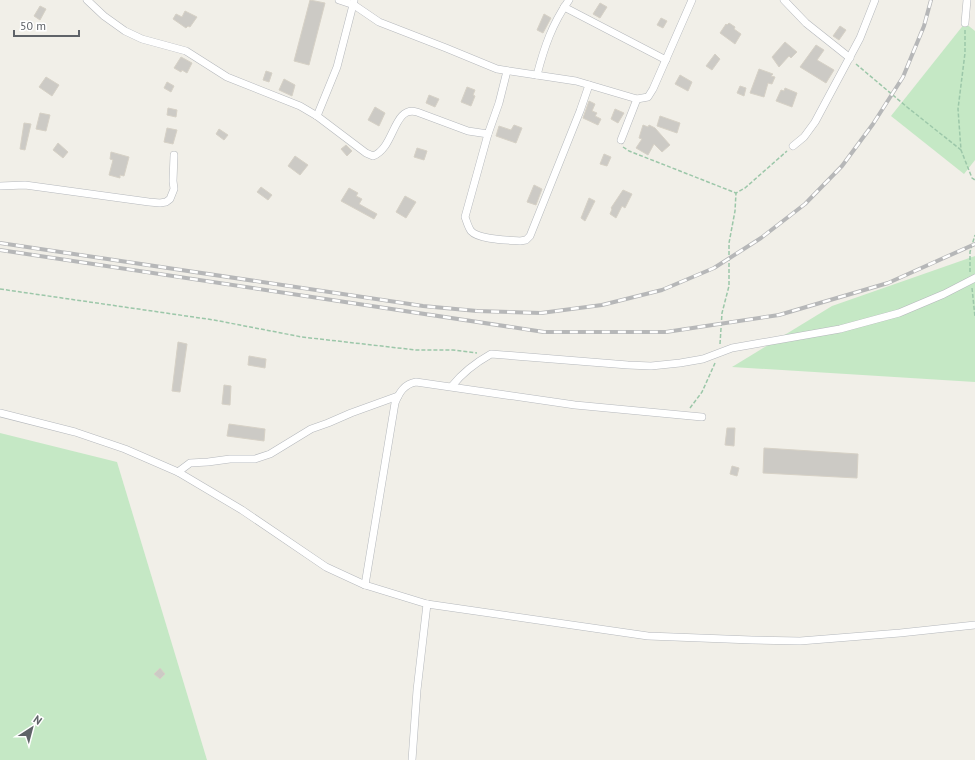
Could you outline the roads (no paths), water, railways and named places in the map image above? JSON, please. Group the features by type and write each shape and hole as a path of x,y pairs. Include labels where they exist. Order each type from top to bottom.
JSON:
{"street":[{"path":"87,0 104,16 125,31 142,39 186,51 227,77 300,106 317,116 346,139 373,156 379,154 390,138 401,116 406,111 412,110 468,131 488,134"},
{"path":"339,0 354,2 379,22 497,69 576,81 637,99 648,97 653,89 692,0"},
{"path":"537,75 546,43 569,0"},
{"path":"784,0 806,23 850,58"},
{"path":"792,146 804,137 815,122 860,38 875,0"},
{"path":"965,23 967,0"},
{"path":"317,116 337,67 354,2"},
{"path":"564,7 666,60"},
{"path":"507,71 465,217 472,232 482,237 526,240 530,236 589,85"},
{"path":"621,140 637,99"},
{"path":"0,186 25,185 149,202 166,202 170,199 174,189 174,155"},
{"path":"452,386 461,374 491,354 651,366 703,359 732,348 840,329 899,313 944,294 975,278"},
{"path":"366,585 395,403 406,385 410,383 452,386 575,404 702,417"},
{"path":"178,472 190,464 230,459 255,459 270,454 311,429 351,412 398,396"},
{"path":"0,413 76,432 125,449 178,472 242,510 326,567 366,585 427,604 648,636 752,640 800,641 975,625"},
{"path":"412,760 417,690 427,604"}],"railway":[{"path":"0,243 423,306 477,311 541,313 602,305 662,290 714,268 761,238 805,204 842,166 873,124 903,77 924,26 931,0"},
{"path":"0,250 544,332 666,332 779,315 888,283 975,244"}]}
